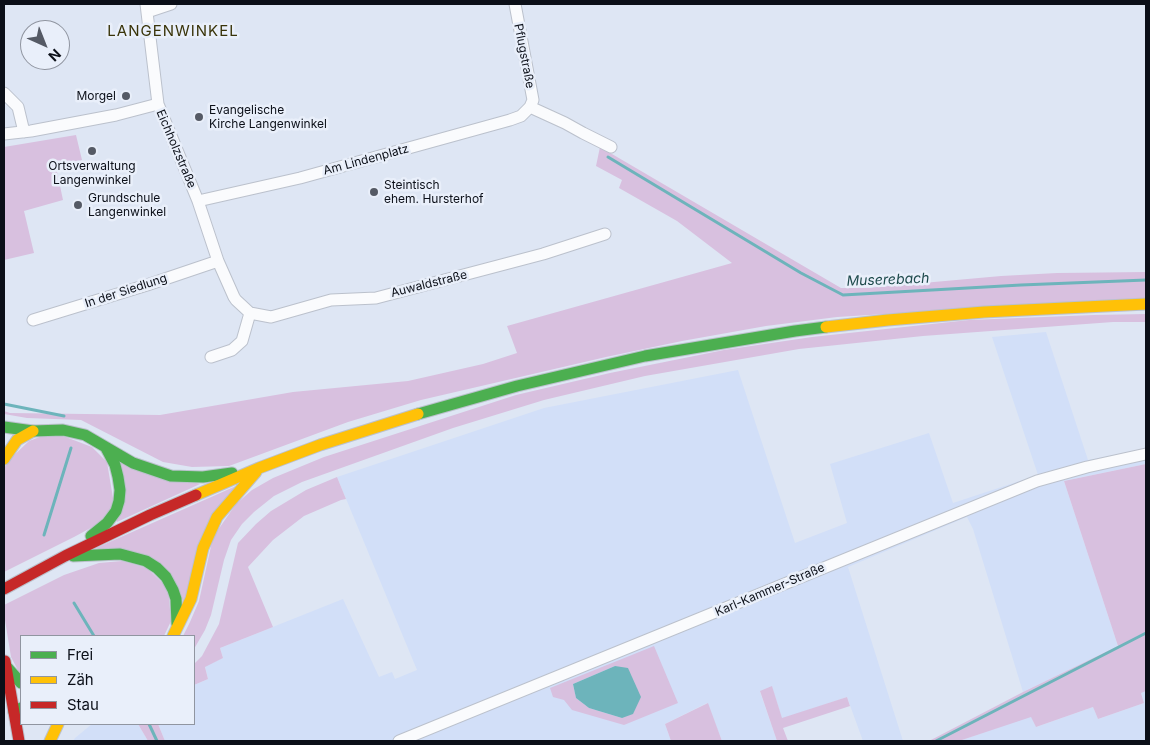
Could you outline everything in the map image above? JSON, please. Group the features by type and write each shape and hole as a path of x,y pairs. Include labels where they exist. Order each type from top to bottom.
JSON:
{"main road":[{"path":"4,589 65,556 150,515 260,468 320,445 451,404 517,386 645,356 795,331 888,320 984,312 1146,304"},
{"path":"5,428 64,430 85,435 133,463 171,476 203,477 260,468"},
{"path":"4,442 17,440 34,430"},
{"path":"4,459 17,440"},
{"path":"65,556 108,522 116,511 120,490 118,477 115,465 106,448"},
{"path":"175,633 191,599 202,548 216,517 260,468"},
{"path":"65,556 120,554 146,562 157,568 166,577 176,599 175,633"},
{"path":"4,661 20,682"},
{"path":"4,661 19,711 19,741"},
{"path":"50,741 57,725"}],"street":[{"path":"146,8 171,4"},
{"name":"Pflugstraße","path":"514,4 533,100 530,108"},
{"name":"Eichholzstraße","path":"146,8 158,104 198,201 218,261"},
{"path":"4,93 18,107 24,132"},
{"path":"4,134 116,115 158,104"},
{"path":"530,108 565,123 611,147"},
{"name":"Am Lindenplatz","path":"198,201 300,178 502,122 521,116 530,108"},
{"name":"Auwaldstraße","path":"250,313 270,317 331,300 376,298 533,256 605,234"},
{"path":"212,357 232,350 242,342 250,313 236,300 218,261"},
{"name":"In der Siedlung","path":"33,320 218,261"},
{"name":"Karl-Kammer-Straße","path":"399,741 1037,481 1087,467 1146,454"}],"shaded area":[{"path":"76,135 82,160 56,167 63,200 24,211 34,253 4,260 4,147"},
{"path":"600,147 841,288 867,288 1057,273 1146,272 1146,298 837,317 766,326 682,341 421,400 348,422 229,466 192,467 163,462 81,420 27,418 4,414 4,411 10,413 160,415 293,392 408,381 483,364 517,353 507,326 732,263 677,221 619,188 622,180 596,166"},
{"path":"1146,314 1146,322 1113,322 923,336 799,349 645,376 544,400 453,428 302,482 274,496 242,524 231,540 224,560 211,615 195,647 195,635 184,635 199,601 213,537 236,504 252,490 273,478 324,457 516,395 610,373 724,350 812,337 969,320"},
{"path":"1046,332 1088,460 1146,449 1146,464 1064,481 1118,646 1023,692 973,529 967,517 848,567 903,741 863,741 847,697 782,719 772,687 760,692 777,741 722,741 707,703 665,724 671,741 165,741 158,725 195,725 195,685 208,679 205,666 223,658 220,648 343,599 379,677 392,672 395,679 417,670 337,477 544,408 738,370 795,543 847,523 830,464 929,433 953,503 1038,475 992,337"},
{"path":"45,435 63,436 92,447 107,462 114,504 98,524 4,572 4,468 10,459 29,441"},
{"path":"116,460 200,484 117,522"},
{"path":"1146,464 1146,691 1141,693 1144,703 1098,719 1093,707 1036,727 1031,717 959,741 929,741 1023,692 1118,646 1064,481"},
{"path":"337,477 346,499 304,516 273,540 248,567 273,627 220,648 223,658 205,667 208,679 195,685 195,663 202,656 219,624 238,543 271,511 306,490"},
{"path":"236,486 185,604 164,569 96,548"},
{"path":"122,561 147,568 168,588 171,621 164,635 20,635 20,674 11,657 4,605 64,575 99,563"},
{"path":"654,646 678,703 624,725 572,710 564,700 553,697 550,688","holes":["615,666 622,718 589,708 576,698 573,684"]},
{"path":"772,686 782,718 847,697 850,706 783,728 788,741 777,741 760,691"},
{"path":"1146,691 1146,741 959,741 1031,716 1036,727 1093,707 1098,719 1144,703 1141,693"},
{"path":"708,703 722,741 671,741 665,724"},
{"path":"91,725 139,725 148,741 73,741"},
{"path":"139,725 158,725 165,741 148,741"}],"water":[{"path":"615,666 628,668 641,697 633,714 622,718 589,708 576,698 573,684"}],"waterway":[{"name":"Muserebach","path":"608,157 801,273 843,295 1146,280"},
{"path":"4,404 64,416"},
{"path":"44,535 71,448"},
{"path":"74,603 93,635"},
{"path":"936,741 1146,633"},
{"path":"149,725 157,741"}],"traffic: fast":[{"path":"418,414 517,386 645,356 826,327"},
{"path":"4,427 33,431 63,430 85,435 133,463 171,476 203,477 232,473"},
{"path":"91,536 107,523 116,511 119,501 118,477 115,465 106,448"},
{"path":"73,556 120,554 146,561 157,568 166,577 173,590 176,599 177,624"},
{"path":"5,665 20,682"},
{"path":"14,712 20,709"}],"traffic: slow":[{"path":"826,327 984,312 1146,304"},
{"path":"196,495 320,445 418,414"},
{"path":"4,459 17,440 33,431"},
{"path":"173,635 191,599 203,548 217,517 256,472"},
{"path":"50,741 58,725"}],"traffic: jam":[{"path":"4,589 65,556 196,495"},
{"path":"5,661 19,741"}],"place":[{"name":"Morgel","path":"126,96"},
{"name":"Evangelische Kirche Langenwinkel","path":"199,117"},
{"name":"Ortsverwaltung Langenwinkel","path":"92,151"},
{"name":"Steintisch ehem. Hursterhof","path":"374,192"},
{"name":"Grundschule Langenwinkel","path":"78,205"}],"district":[{"name":"LANGENWINKEL","path":"173,31"}]}
